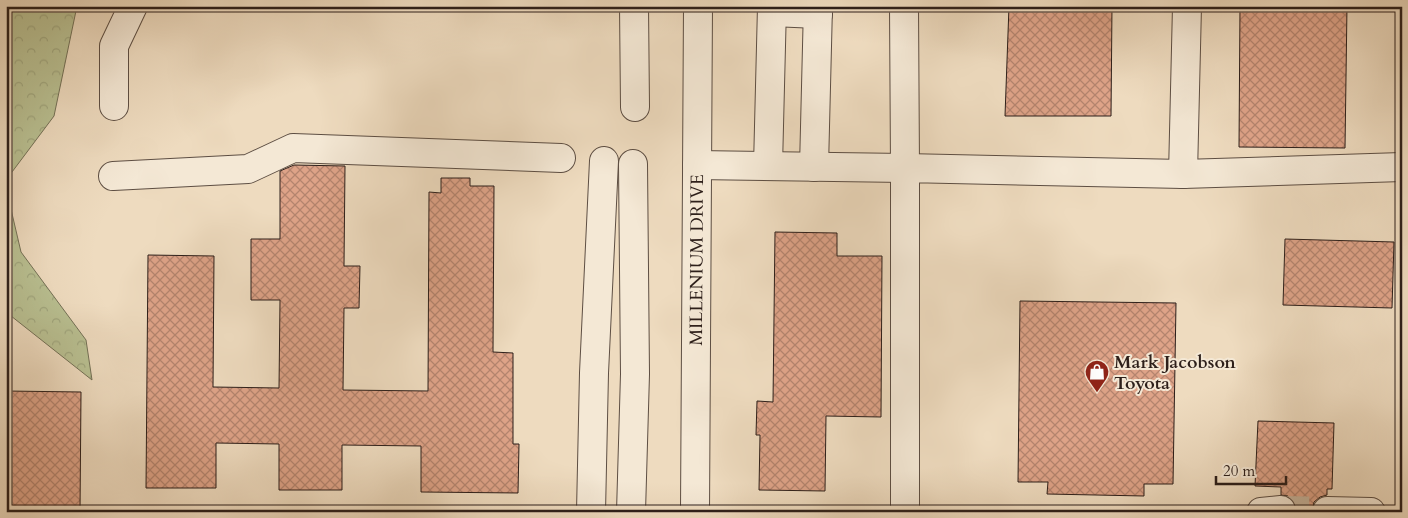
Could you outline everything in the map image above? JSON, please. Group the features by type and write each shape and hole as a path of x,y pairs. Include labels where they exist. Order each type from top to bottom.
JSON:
{"street":[{"path":"114,106 114,46 133,6"},
{"path":"634,6 635,106"},
{"name":"MILLENIUM DRIVE","path":"695,512 698,6"},
{"path":"904,6 904,512"},
{"path":"1183,174 1187,6"},
{"path":"768,166 772,9 818,10 814,167"},
{"path":"113,176 248,169 293,148 561,158"},
{"path":"591,512 594,373 604,162"},
{"path":"631,512 635,374 633,164"},
{"path":"697,165 1183,174 1402,167"},
{"path":"1327,511 1371,512"}],"green space":[{"path":"6,6 77,6 54,116 6,180"},
{"path":"6,188 21,252 86,340 92,380 6,312"}],"building":[{"path":"1009,6 1112,6 1111,116 1005,116"},
{"path":"1240,6 1347,6 1345,148 1239,147"},
{"path":"294,165 345,166 344,266 360,266 359,308 344,308 343,390 428,391 429,192 441,193 441,178 470,178 470,186 494,186 493,352 513,353 513,444 519,444 518,493 421,492 421,446 342,445 342,490 279,490 279,444 216,443 216,488 146,488 148,255 214,256 213,387 279,388 280,300 251,300 251,239 280,239 280,171"},
{"path":"775,232 837,233 837,256 882,256 881,417 826,416 825,491 759,490 760,435 756,435 757,401 773,402"},
{"path":"1285,239 1394,242 1392,308 1283,305"},
{"name":"Mark Jacobson Toyota","path":"1020,301 1176,303 1173,484 1144,484 1144,496 1047,494 1048,482 1018,482"},
{"path":"6,391 81,392 80,512 6,512"},
{"path":"1258,421 1334,423 1332,489 1327,489 1327,495 1320,497 1314,502 1312,512 1296,512 1293,501 1288,496 1281,495 1281,487 1255,486"}],"tunnel":[{"path":"1281,510 1327,511"}],"place":[{"name":"Mark Jacobson Toyota","path":"1097,393"}]}
